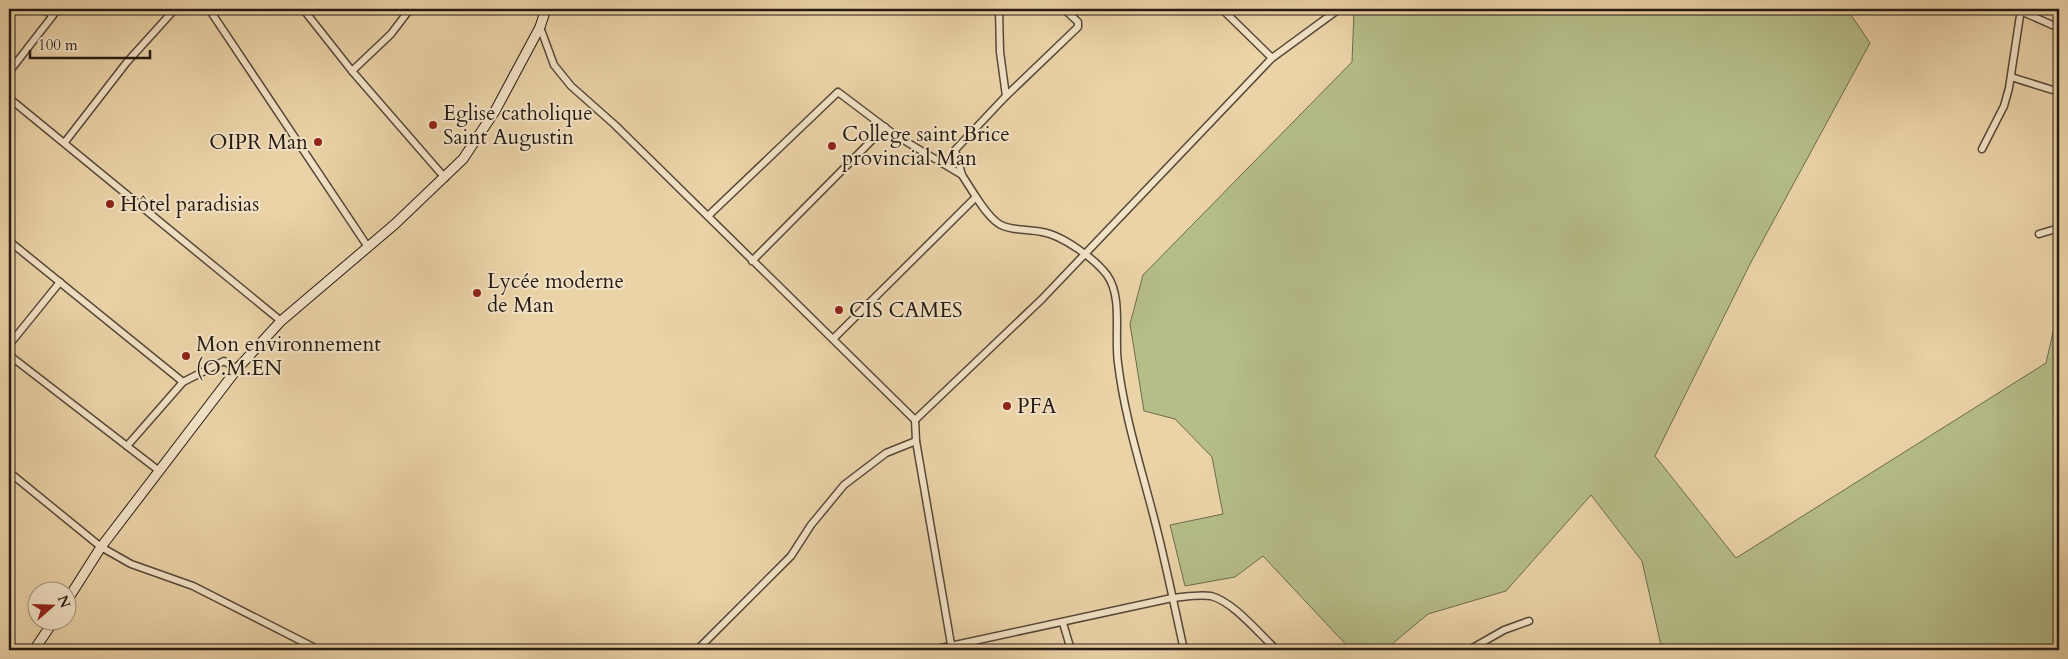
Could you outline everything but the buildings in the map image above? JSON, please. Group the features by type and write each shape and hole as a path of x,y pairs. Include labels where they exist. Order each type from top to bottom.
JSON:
{"main road":[{"path":"78,583 101,546 237,369 282,321 445,178 463,158 495,111 540,27 546,9"},
{"path":"34,650 46,632"}],"street":[{"path":"45,9 52,16"},
{"path":"9,72 58,9"},
{"path":"65,142 126,62 175,9"},
{"path":"209,9 368,247"},
{"path":"303,9 352,71 445,178"},
{"path":"352,71 391,34 410,9"},
{"path":"999,9 1000,52 1006,96"},
{"path":"1064,9 1078,22 1078,27 1006,96 956,148 955,153 962,175 976,197 999,225 1044,232 1085,254 1106,273 1114,286 1117,297 1115,330 1118,364 1133,442 1154,516 1184,650"},
{"path":"1222,9 1272,58"},
{"path":"915,420 1042,299 1272,58 1339,9"},
{"path":"1982,148 2004,106 2011,77 2019,9 2039,21 2059,28"},
{"path":"540,27 554,65 571,86 615,125 834,338 915,420 916,440 952,648"},
{"path":"2011,77 2059,92"},
{"path":"708,216 836,93 841,92 884,127 962,175"},
{"path":"9,98 282,321"},
{"path":"752,260 884,127"},
{"path":"834,338 976,197"},
{"path":"2039,234 2059,228"},
{"path":"9,241 183,382"},
{"path":"9,345 60,282"},
{"path":"9,355 158,470"},
{"path":"127,446 183,382 224,361 237,369"},
{"path":"697,650 791,556 811,525 844,485 886,453 916,440"},
{"path":"9,472 101,546 131,564 193,586 319,650"},
{"path":"932,650 952,648 1172,598 1211,596 1226,603 1276,650"},
{"path":"1469,650 1504,630 1530,621"},
{"path":"1063,623 1071,650"}],"green space":[{"path":"1359,9 1847,9 1870,43 1750,264 1655,456 1736,558 2046,363 2056,319 2059,319 2059,650 1662,650 1642,561 1591,495 1506,591 1428,614 1385,650 1351,650 1263,556 1235,577 1185,586 1170,525 1223,514 1212,457 1175,419 1144,411 1130,324 1143,275 1352,62 1354,11"}],"place":[{"name":"Eglise catholique Saint Augustin","path":"433,125"},
{"name":"OIPR Man","path":"318,142"},
{"name":"College saint Brice provincial Man","path":"832,146"},
{"name":"Hôtel paradisias","path":"110,204"},
{"name":"Lycée moderne de Man","path":"477,293"},
{"name":"CIS CAMES","path":"839,310"},
{"name":"Mon environnement (O.M.EN","path":"186,356"},
{"name":"PFA","path":"1007,406"}]}
